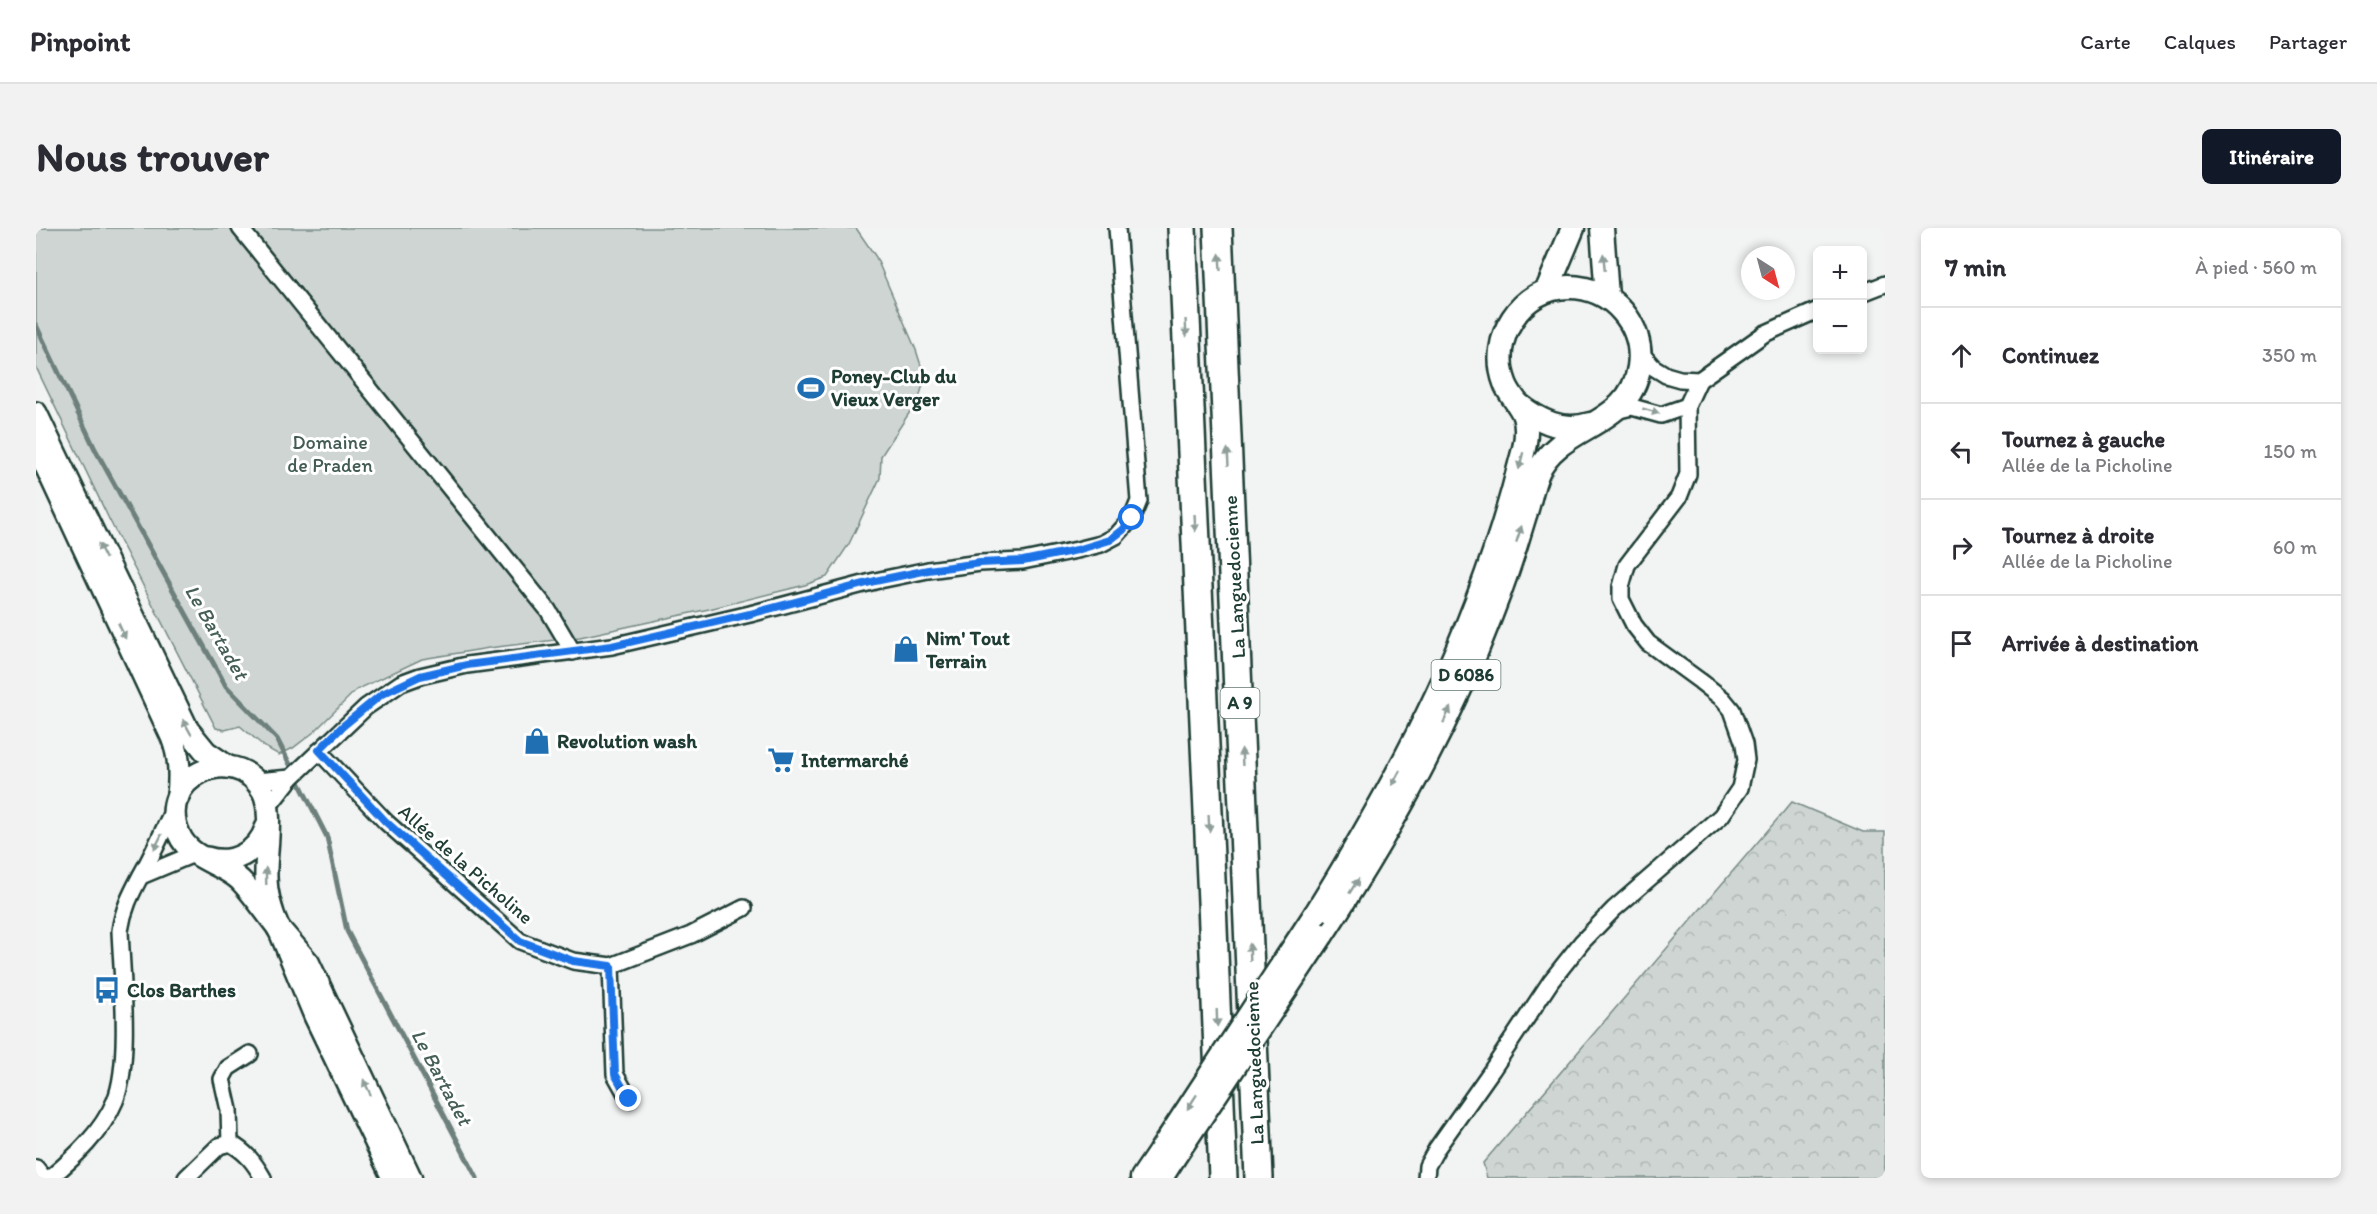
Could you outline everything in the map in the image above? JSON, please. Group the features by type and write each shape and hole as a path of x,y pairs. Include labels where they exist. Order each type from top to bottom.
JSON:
{"highway":[{"name":"La Languedocienne","path":"1182,228 1212,890 1222,1178"},
{"name":"La Languedocienne","path":"1218,228 1259,1178"}],"main road":[{"path":"1547,290 1573,228"},
{"path":"1602,228 1607,297"},
{"path":"1568,287 1588,289 1607,297 1630,321 1637,336 1640,352 1639,369 1626,399 1607,416 1584,426 1568,427 1549,424 1532,416 1518,404 1506,385 1500,363 1502,340 1511,318 1527,302 1547,290 1568,287"},
{"name":"D 6086","path":"1161,1178 1166,1156 1382,805 1450,669 1470,622 1501,531 1521,462 1525,423 1518,404"},
{"path":"36,412 189,730 206,752 228,767 243,772 255,781 263,793 268,814 266,886 272,911 315,1016 393,1178"},
{"name":"D 6086","path":"1142,1178 1166,1156 1322,935 1380,842 1444,722 1491,617 1538,471 1558,446 1607,416"},
{"path":"36,445 177,750 180,769 174,822 179,836 188,848 240,880 309,963 410,1178"},
{"path":"176,802 187,781 199,772 213,767 228,767"},
{"path":"198,855 221,861 243,856 263,835 268,814"}],"street":[{"path":"240,228 548,610 573,652"},
{"path":"268,814 291,778 343,726 382,694 420,676 467,665 612,646 875,581 980,563 1023,561 1091,547 1116,536 1132,518 1139,501 1117,228"},
{"path":"1867,291 1885,284"},
{"path":"1426,1178 1428,1166 1437,1148 1551,981 1614,909 1722,816 1740,788 1746,760 1744,744 1732,710 1723,699 1648,643 1634,625 1621,599 1621,587 1627,565 1679,497 1688,474 1687,406 1700,380 1764,334 1813,312"},
{"path":"1640,352 1653,367 1666,375 1680,379 1700,380"},
{"path":"1607,416 1623,408 1632,407 1661,415 1687,406"},
{"name":"Allée de la Picholine","path":"319,750 386,822 520,941 573,961 611,966 691,935 744,908"},
{"path":"255,781 291,778"},
{"path":"50,1178 87,1144 115,1100 123,1047 120,931 122,916 132,889 141,876 176,802"},
{"path":"141,876 198,855"},
{"path":"611,966 615,1074 629,1099"},
{"path":"230,1143 229,1110 222,1079 228,1068 250,1053"},
{"path":"186,1178 219,1146 230,1143 244,1151 256,1164 263,1178"},
{"path":"36,1168 44,1178"}],"green space":[{"name":"Domaine de Praden","path":"36,228 856,228 876,257 916,350 925,378 919,398 881,456 880,478 849,544 827,577 805,585 709,609 580,637 422,659 356,690 314,732 293,748 279,755 265,747 240,726 225,730 216,728 109,519 36,367"},
{"path":"1792,802 1863,832 1885,832 1885,1178 1487,1178 1483,1163"}],"waterway":[{"name":"Le Bartadet","path":"36,325 95,449 226,686 277,739 327,837 347,931 477,1178"}],"place":[{"name":"Poney-Club du Vieux Verger","path":"811,388"},
{"name":"Nim' Tout Terrain","path":"906,649"},
{"name":"Revolution wash","path":"537,741"},
{"name":"Intermarché","path":"781,760"},
{"name":"Clos Barthes","path":"107,990"}],"route":[{"path":"629,1099 615,1074 611,966 573,961 520,941 386,822 319,750 343,726 382,694 401,683 420,676 467,665 612,646 928,570 980,563 1023,561 1077,550 1110,540 1123,530 1132,518"}]}
